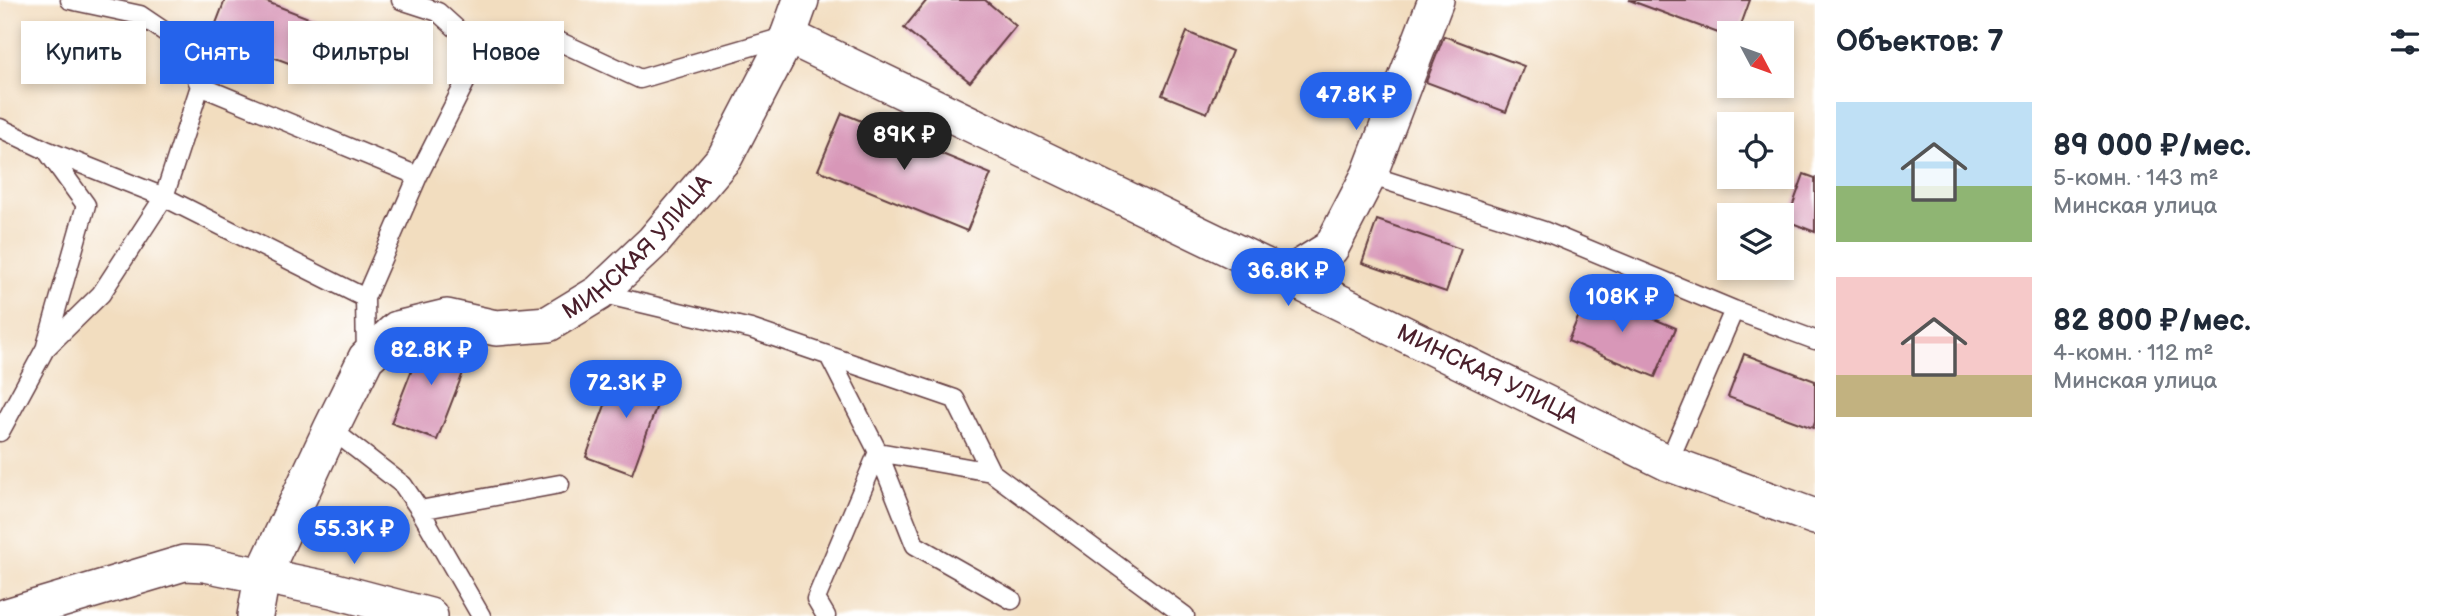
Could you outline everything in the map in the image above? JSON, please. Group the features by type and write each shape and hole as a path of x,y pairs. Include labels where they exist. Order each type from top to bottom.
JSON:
{"street":[{"name":"МИНСКАЯ УЛИЦА","path":"255,616 262,577 366,358 397,329 447,317 496,328 548,324 600,293 653,242 725,157 788,36 801,0"},
{"path":"1286,276 1331,248 1369,175 1436,0"},
{"name":"МИНСКАЯ УЛИЦА","path":"788,36 1668,463 1815,517"},
{"path":"7,616 184,563 205,564 332,590 430,616"}],"lane":[{"path":"45,349 101,294 164,197 200,86 180,42 140,15 70,0"},
{"path":"401,0 438,12 448,21"},
{"path":"564,44 640,79 788,36"},
{"path":"366,358 365,298 418,176 464,84"},
{"path":"200,86 418,176"},
{"path":"0,128 46,150 164,197 365,298"},
{"path":"0,432 45,349 86,205 46,150"},
{"path":"1369,175 1544,231 1734,310 1815,340"},
{"path":"600,293 751,329 955,399 990,472"},
{"path":"1668,463 1734,310"},
{"path":"829,356 878,452 915,545 1012,600"},
{"path":"331,429 403,485 481,616"},
{"path":"878,452 990,472 1185,616"},
{"path":"826,616 816,599 878,452"},
{"path":"420,510 560,484"}],"building":[{"path":"225,0 262,0 316,21 288,21 288,63 274,57 274,21 217,21"},
{"path":"927,0 985,0 1016,26 970,82 904,28"},
{"path":"1629,0 1750,0 1742,21 1717,21 1717,33"},
{"path":"1187,32 1232,51 1207,113 1162,95"},
{"path":"1444,36 1524,66 1506,112 1426,82"},
{"path":"842,113 991,174 967,231 818,170"},
{"path":"1804,174 1815,178 1815,232 1794,224 1794,203"},
{"path":"1377,220 1461,249 1446,292 1362,263"},
{"path":"1589,292 1676,328 1655,377 1568,341"},
{"path":"426,334 471,352 437,440 391,423"},
{"path":"1744,354 1815,381 1813,428 1728,397"},
{"path":"619,367 665,383 632,474 586,457"}]}
